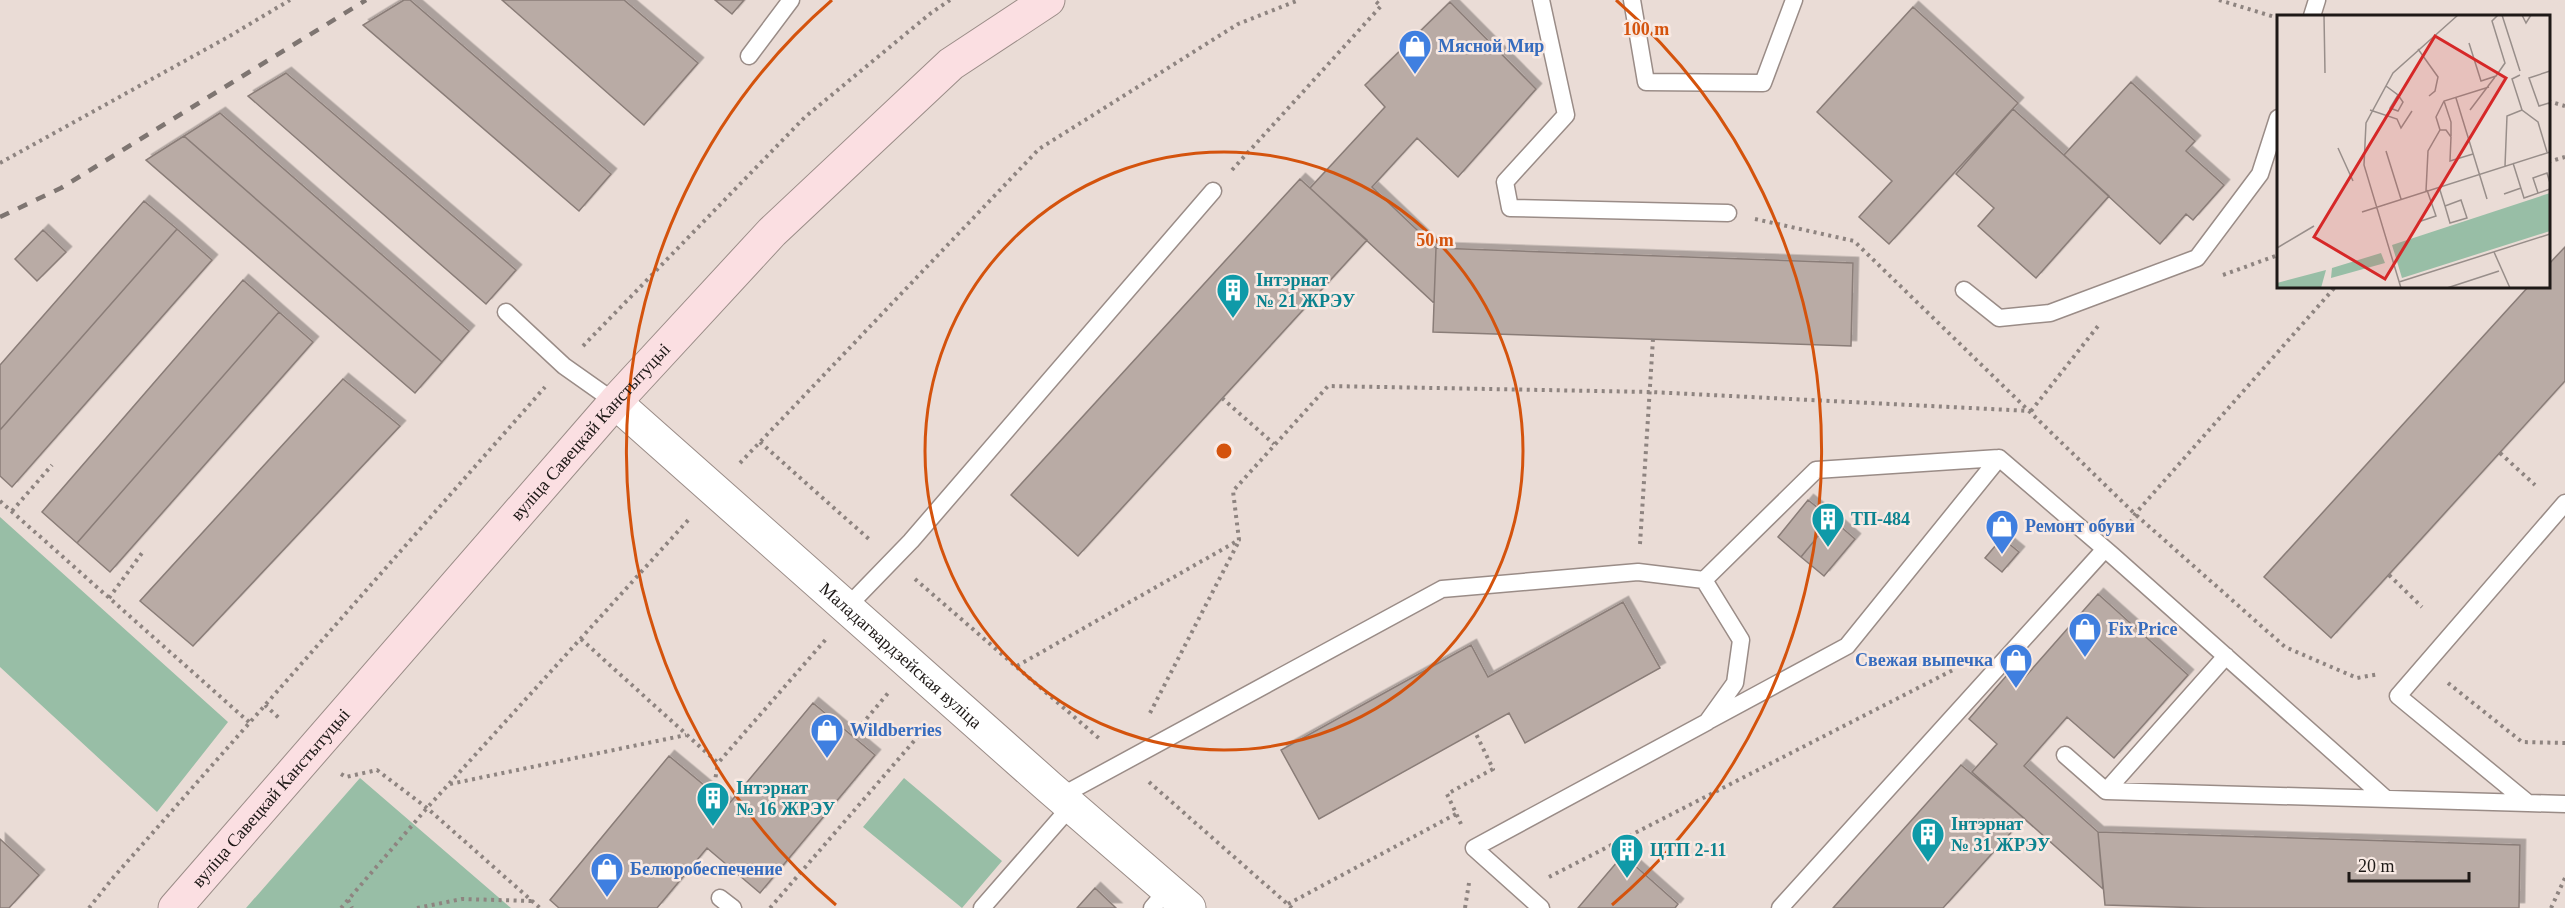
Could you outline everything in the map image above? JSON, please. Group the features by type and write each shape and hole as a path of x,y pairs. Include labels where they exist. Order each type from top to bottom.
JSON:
{"main road":[{"name":"вуліца Савецкай Канстытуцыі","path":"175,908 615,402 772,232 951,64 1048,0"}],"street":[{"name":"Маладагвардзейская вуліца","path":"615,402 1066,800 1170,902"}],"lane":[{"path":"749,56 791,0"},
{"path":"1541,0 1566,115 1505,182 1510,208 1728,213"},
{"path":"1632,0 1646,81 1763,83 1794,0"},
{"path":"2312,15 2318,0"},
{"path":"1964,290 1999,318 2050,313 2197,258 2260,174 2277,121"},
{"path":"847,607 892,560 1213,191"},
{"path":"506,312 564,366 615,402"},
{"path":"1704,580 1815,470 1999,458 2385,798"},
{"path":"1541,908 1474,848 1847,646 1999,458"},
{"path":"2528,803 2398,696 2565,503"},
{"path":"1780,908 2108,552"},
{"path":"982,908 1066,800 1125,762 1442,589 1638,572 1704,580"},
{"path":"1704,580 1741,640 1735,683 1707,722"},
{"path":"2106,791 2226,656"},
{"path":"2065,755 2106,791 2565,804"}],"path":[{"path":"0,163 228,38 290,0"},
{"path":"341,908 449,784 714,490 1039,149 1238,24 1299,0"},
{"path":"1213,191 1381,6 1374,0"},
{"path":"2219,0 2277,18"},
{"path":"2550,102 2565,106"},
{"path":"2550,161 2565,157"},
{"path":"1728,213 1854,241 2135,514 2285,647 2357,678 2425,665 2522,742 2565,743"},
{"path":"2108,552 2135,514 2334,288"},
{"path":"2031,411 2106,317"},
{"path":"1638,572 1653,339"},
{"path":"1125,762 1239,540 1233,491 1328,386 1651,392 2031,411"},
{"path":"1222,398 1274,444"},
{"path":"760,442 1292,908"},
{"path":"2500,453 2535,485"},
{"path":"12,511 52,465"},
{"path":"0,501 250,723 89,908"},
{"path":"1017,666 1239,540"},
{"path":"109,598 142,553"},
{"path":"2389,575 2422,607"},
{"path":"713,792 718,763 830,636"},
{"path":"581,639 718,763"},
{"path":"1522,891 1954,670"},
{"path":"852,736 891,690"},
{"path":"265,705 279,718"},
{"path":"770,908 930,723"},
{"path":"1474,848 1447,794 1493,769 1475,732"},
{"path":"449,784 687,734"},
{"path":"346,777 377,770 428,808 540,908"},
{"path":"1288,904 1456,814"},
{"path":"2551,908 2565,878"},
{"path":"417,908 462,899 533,901"},
{"path":"348,900 352,908"},
{"path":"532,908 533,901"}],"green space":[{"path":"0,517 228,722 157,812 0,667"},
{"path":"360,778 511,908 246,908"},
{"path":"904,778 1002,861 962,908 863,827"}],"building":[{"path":"404,0 410,0 611,174 579,211 363,25"},
{"path":"502,0 624,0 698,63 644,125"},
{"path":"715,0 744,0 732,14"},
{"path":"1450,2 1536,89 1458,177 1417,138 1372,187 1436,248 1434,303 1310,188 1385,107 1365,85"},
{"path":"1913,7 2018,103 1889,244 1859,217 1892,181 1817,112"},
{"path":"286,73 516,270 486,304 248,96"},
{"path":"2131,82 2195,141 2186,151 2224,185 2193,220 2186,214 2160,244 2064,155"},
{"path":"2013,109 2109,196 2036,278 1978,226 1994,208 1956,174"},
{"path":"220,113 469,331 442,362 184,136"},
{"path":"184,136 442,362 415,393 146,160"},
{"name":"Інтэрнат № 21 ЖРЭУ","path":"1300,179 1367,240 1078,556 1011,495"},
{"path":"144,201 177,229 0,430 0,365"},
{"path":"177,229 212,260 12,487 0,476 0,430"},
{"path":"43,230 66,252 37,281 15,259"},
{"path":"2565,247 2565,381 2331,638 2264,577 2527,288 2550,288 2550,263"},
{"path":"1436,248 1853,263 1851,346 1433,332"},
{"path":"243,280 279,312 77,543 42,512"},
{"path":"279,312 313,342 110,572 77,543"},
{"path":"343,379 400,426 193,646 140,601"},
{"path":"1808,500 1832,519 1801,557 1778,537"},
{"name":"ТП-484","path":"1832,519 1855,539 1824,576 1801,557"},
{"name":"Ремонт обуви","path":"2002,538 2019,552 2002,572 1985,558"},
{"path":"2098,594 2188,675 2114,758 2067,717 2024,766 2098,832 2103,889 1972,772 1997,744 1969,719 2014,667 2025,677"},
{"path":"1623,602 1660,668 1525,743 1509,713 1319,819 1281,750 1471,645 1488,677"},
{"name":"Інтэрнат № 16 ЖРЭУ","path":"813,703 875,755 760,893 707,848 657,908 559,908 550,900 669,756 728,805"},
{"name":"Інтэрнат № 31 ЖРЭУ","path":"1961,765 2024,818 1943,908 1833,908"},
{"path":"2098,832 2520,845 2519,908 2207,908 2105,905"},
{"path":"0,839 39,875 9,908 0,908"},
{"name":"ЦТП 2-11","path":"1623,855 1678,904 1675,908 1578,908"},
{"path":"1095,888 1116,908 1077,908"}],"railway":[{"path":"0,217 61,188 366,0"}],"place":[{"name":"Мясной Мир","path":"1415,75"},
{"name":"Інтэрнат № 21 ЖРЭУ","path":"1233,319"},
{"name":"ТП-484","path":"1828,548"},
{"name":"Ремонт обуви","path":"2002,555"},
{"name":"Fix Price","path":"2085,658"},
{"name":"Свежая выпечка","path":"2016,689"},
{"name":"Wildberries","path":"827,759"},
{"name":"Інтэрнат № 16 ЖРЭУ","path":"713,827"},
{"name":"Інтэрнат № 31 ЖРЭУ","path":"1928,863"},
{"name":"ЦТП 2-11","path":"1627,879"},
{"name":"Белюробеспечение","path":"607,898"}]}
